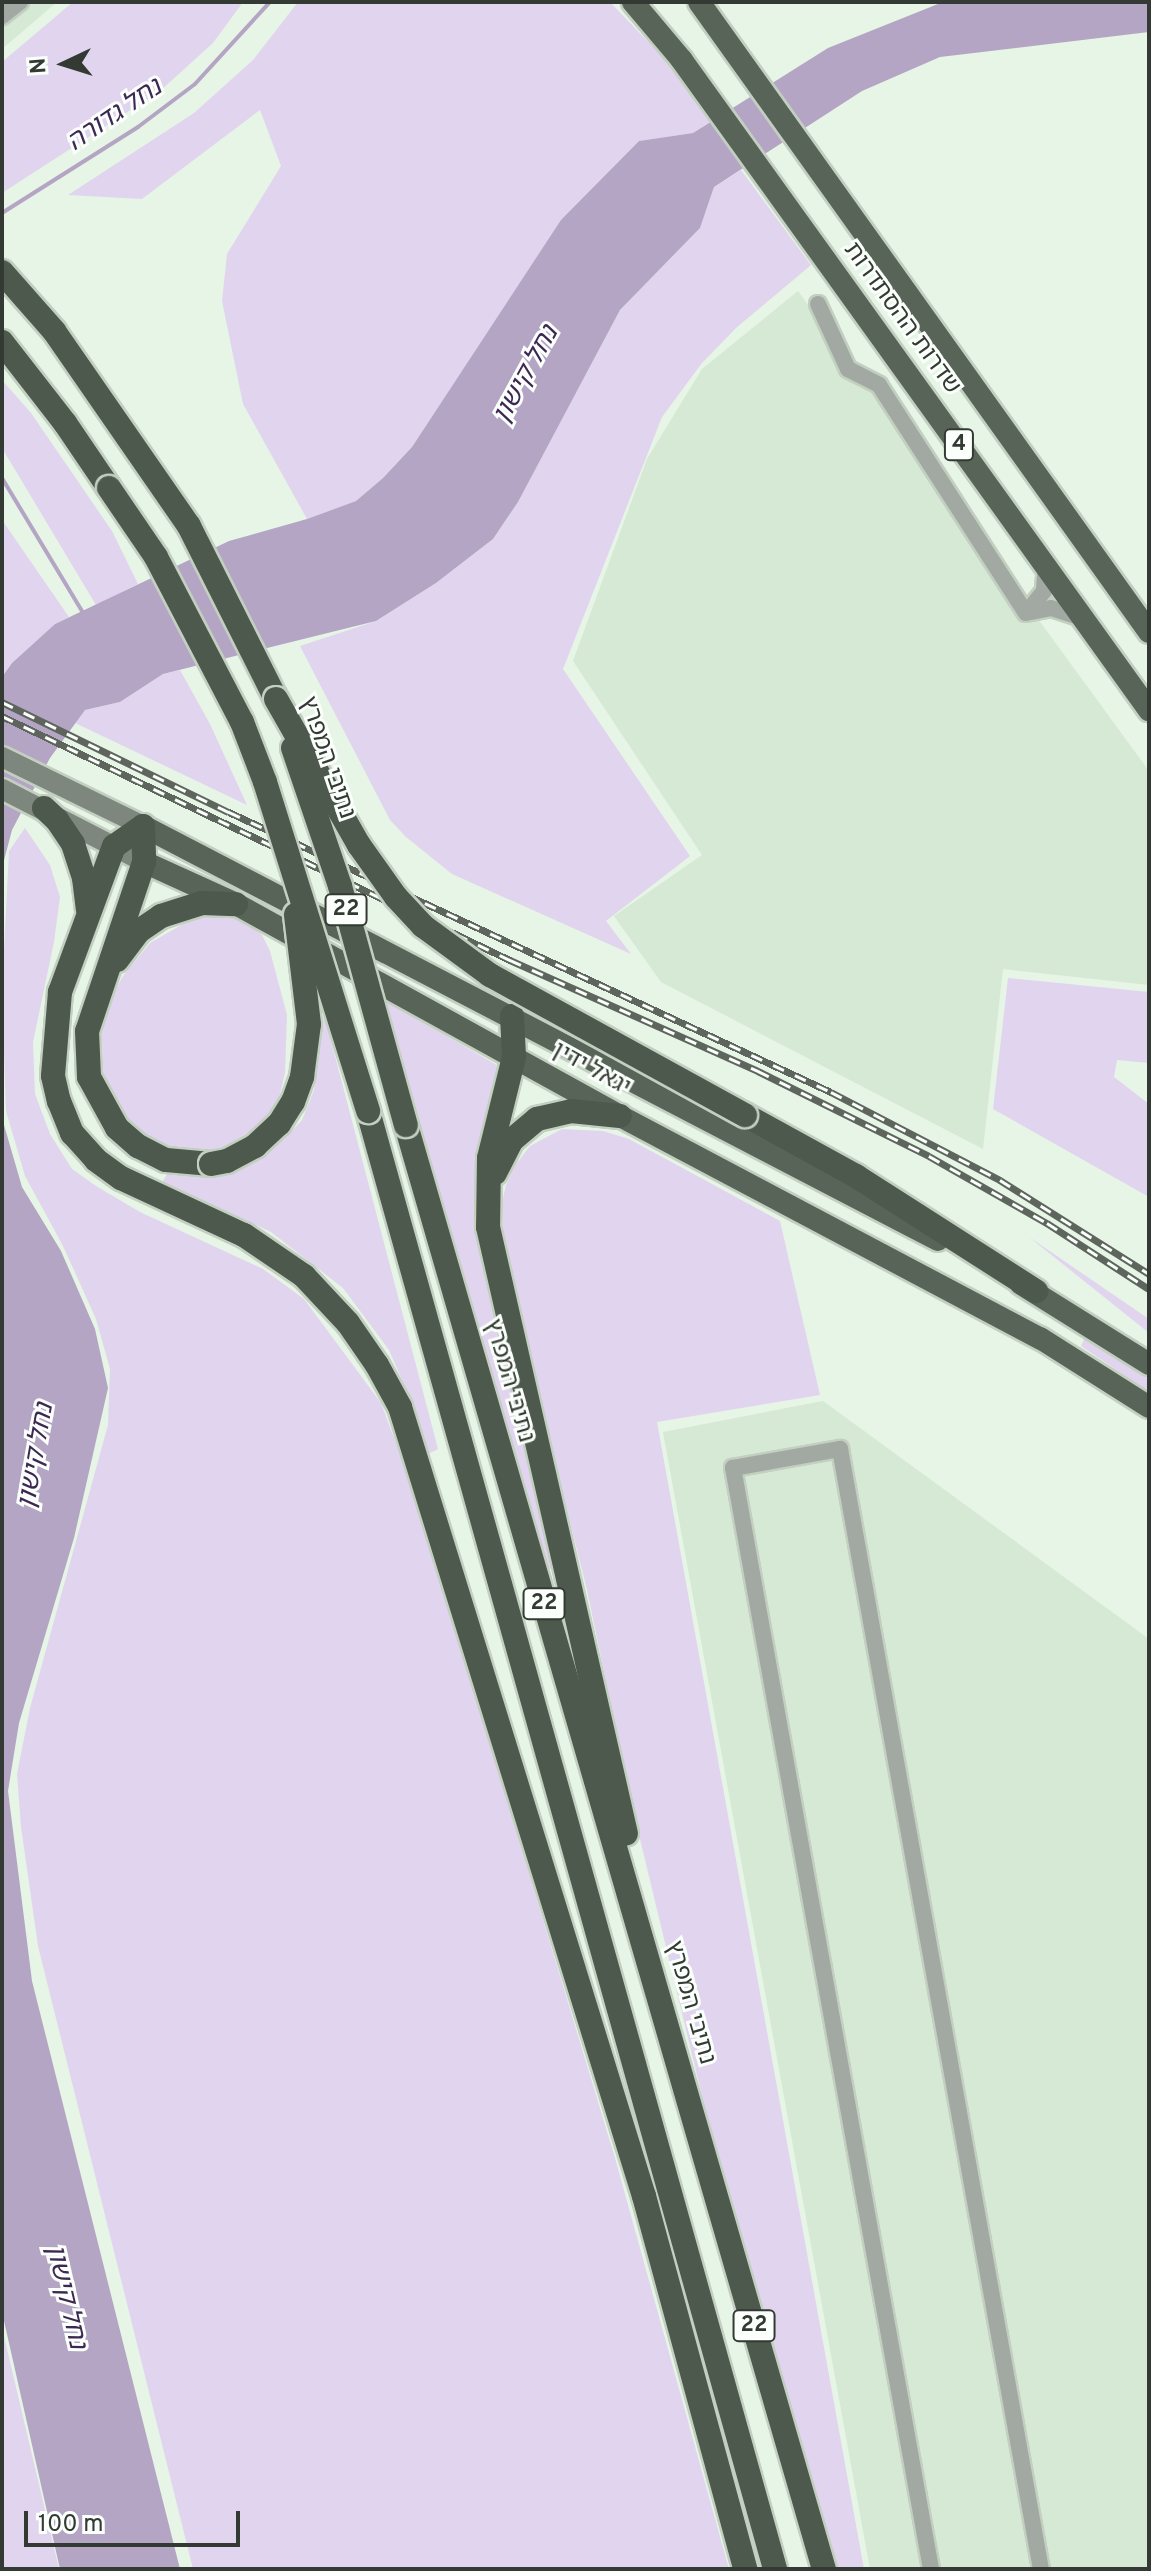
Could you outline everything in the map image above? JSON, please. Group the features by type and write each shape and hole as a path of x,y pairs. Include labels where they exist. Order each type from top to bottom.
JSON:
{"highway":[{"name":"שדרות ההסתדרות","path":"633,2 681,59 1149,710"},
{"name":"שדרות ההסתדרות","path":"699,2 1149,632"},
{"name":"נתיבי המפרץ","path":"8,278 54,331 189,526 276,699 340,886 406,1125 824,2569"},
{"name":"22","path":"2,342 65,423 156,557 242,722 289,857 368,1111 515,1647 775,2569"},
{"path":"276,699 359,845 396,897 423,926 490,975 856,1176 1036,1291"},
{"path":"44,808 73,844 84,878 88,910"},
{"path":"143,826 144,862 96,997 85,1054 89,1077 102,1106 117,1128 138,1146 166,1160 211,1164 227,1161 255,1146 279,1124 293,1102 302,1077 309,1024 289,857"},
{"path":"143,826 114,846 60,992 54,1032 53,1076 72,1133 96,1160 121,1178 244,1235 304,1276 348,1323 400,1407 644,2196 745,2569"},
{"name":"יגאל ידין","path":"143,826 1036,1291 1149,1364"},
{"name":"יגאל ידין","path":"144,862 236,904 620,1116 1040,1338 1149,1407"},
{"path":"96,997 119,956 139,931 161,916 202,903 236,904"},
{"path":"512,1016 514,1057 489,1158 487,1198 494,1264 683,2082"},
{"path":"487,1198 503,1154 522,1129 537,1119 571,1111 620,1116"},
{"path":"515,1647 644,2196"}],"main road":[{"name":"יגאל ידין","path":"2,757 143,826"},
{"name":"יגאל ידין","path":"2,789 144,862"}],"street":[{"path":"2,16 20,2"},
{"path":"818,304 848,369 879,385 1026,613"},
{"path":"1026,613 1044,591 1046,565"},
{"path":"1026,613 1051,608 1083,618"},
{"path":"931,2569 733,1468 840,1449 1041,2569"}],"shaded area":[{"path":"2,2 57,2 2,49"},
{"path":"73,2 243,2 213,43 160,91 2,193 2,62"},
{"path":"298,2 610,2 657,51 713,120 693,133 639,141 561,221 412,447 356,501 307,519 243,404 222,301 227,254 281,166 260,110 142,199 68,195 194,113 253,60"},
{"path":"741,170 811,265 736,328 702,363 662,417 563,669 690,856 606,921 631,954 452,874 406,837 390,820 300,646 376,621 436,583 493,539 518,502 620,310 700,228 714,187"},
{"path":"798,291 1149,771 1149,985 1003,969 983,1149 661,982 614,916 702,855 573,661 647,459 702,369"},
{"path":"2,380 31,413 112,531 138,584 96,605 2,448"},
{"path":"2,520 69,617 55,624 12,663 2,677"},
{"path":"180,670 210,724 247,805 73,722 85,710 120,702 163,674"},
{"path":"25,828 50,865 60,897 33,1042 35,1094 50,1134 72,1169 96,1186 140,1212 263,1269 304,1299 381,1403 412,1486 615,2158 729,2569 193,2569 38,1946 21,1827 17,1774 30,1708 108,1425 110,1369 96,1319 63,1246 25,1176 6,1111 2,991 9,851"},
{"path":"210,915 233,916 249,924 262,935 270,951 287,1015 285,1073 279,1098 266,1118 226,1146 200,1153 166,1149 137,1131 116,1109 101,1074 97,1049 102,1015 123,976 150,943 190,920"},
{"path":"1008,978 1149,992 1149,1063 1117,1060 1114,1077 1149,1104 1149,1197 993,1109"},
{"path":"382,999 502,1068 478,1233 552,1568 544,1571"},
{"path":"324,1014 438,1449 428,1454 415,1410 389,1350 343,1288 271,1232 162,1183 168,1172 190,1176 236,1171 283,1140 302,1120 314,1090"},
{"path":"562,1129 603,1131 629,1139 780,1221 820,1395 657,1422 864,2569 836,2569 717,2158 631,1802 587,1590 517,1311 503,1236 501,1206 506,1185 516,1164 530,1146"},
{"path":"1029,1237 1149,1319 1149,1333"},
{"path":"1086,1335 1149,1374 1149,1392 1081,1346"},
{"path":"823,1401 1149,1639 1149,2569 870,2569 663,1432"},
{"path":"2,2328 59,2569 2,2569"}],"water":[{"name":"נחל קישון","path":"943,2 1149,2 1149,32 940,57 862,91 714,187 700,228 620,310 518,502 493,539 436,583 376,621 163,674 120,702 85,710 50,758 12,830 2,868 2,677 12,663 55,624 229,541 307,519 356,501 412,447 561,220 639,141 693,133 828,48"},
{"name":"נחל קישון","path":"2,1118 22,1187 61,1251 95,1329 108,1388 74,1538 19,1723 8,1791 32,1981 180,2569 60,2569 2,2312"}],"waterway":[{"name":"נחל גדורה","path":"2,213 138,127 195,84 270,2"},
{"name":"נחל גדורה","path":"2,478 83,613"}],"railway":[{"path":"2,702 229,812 831,1092 1000,1180 1149,1274"},
{"path":"2,716 510,960 758,1071 929,1156 1047,1223 1149,1289"}]}
